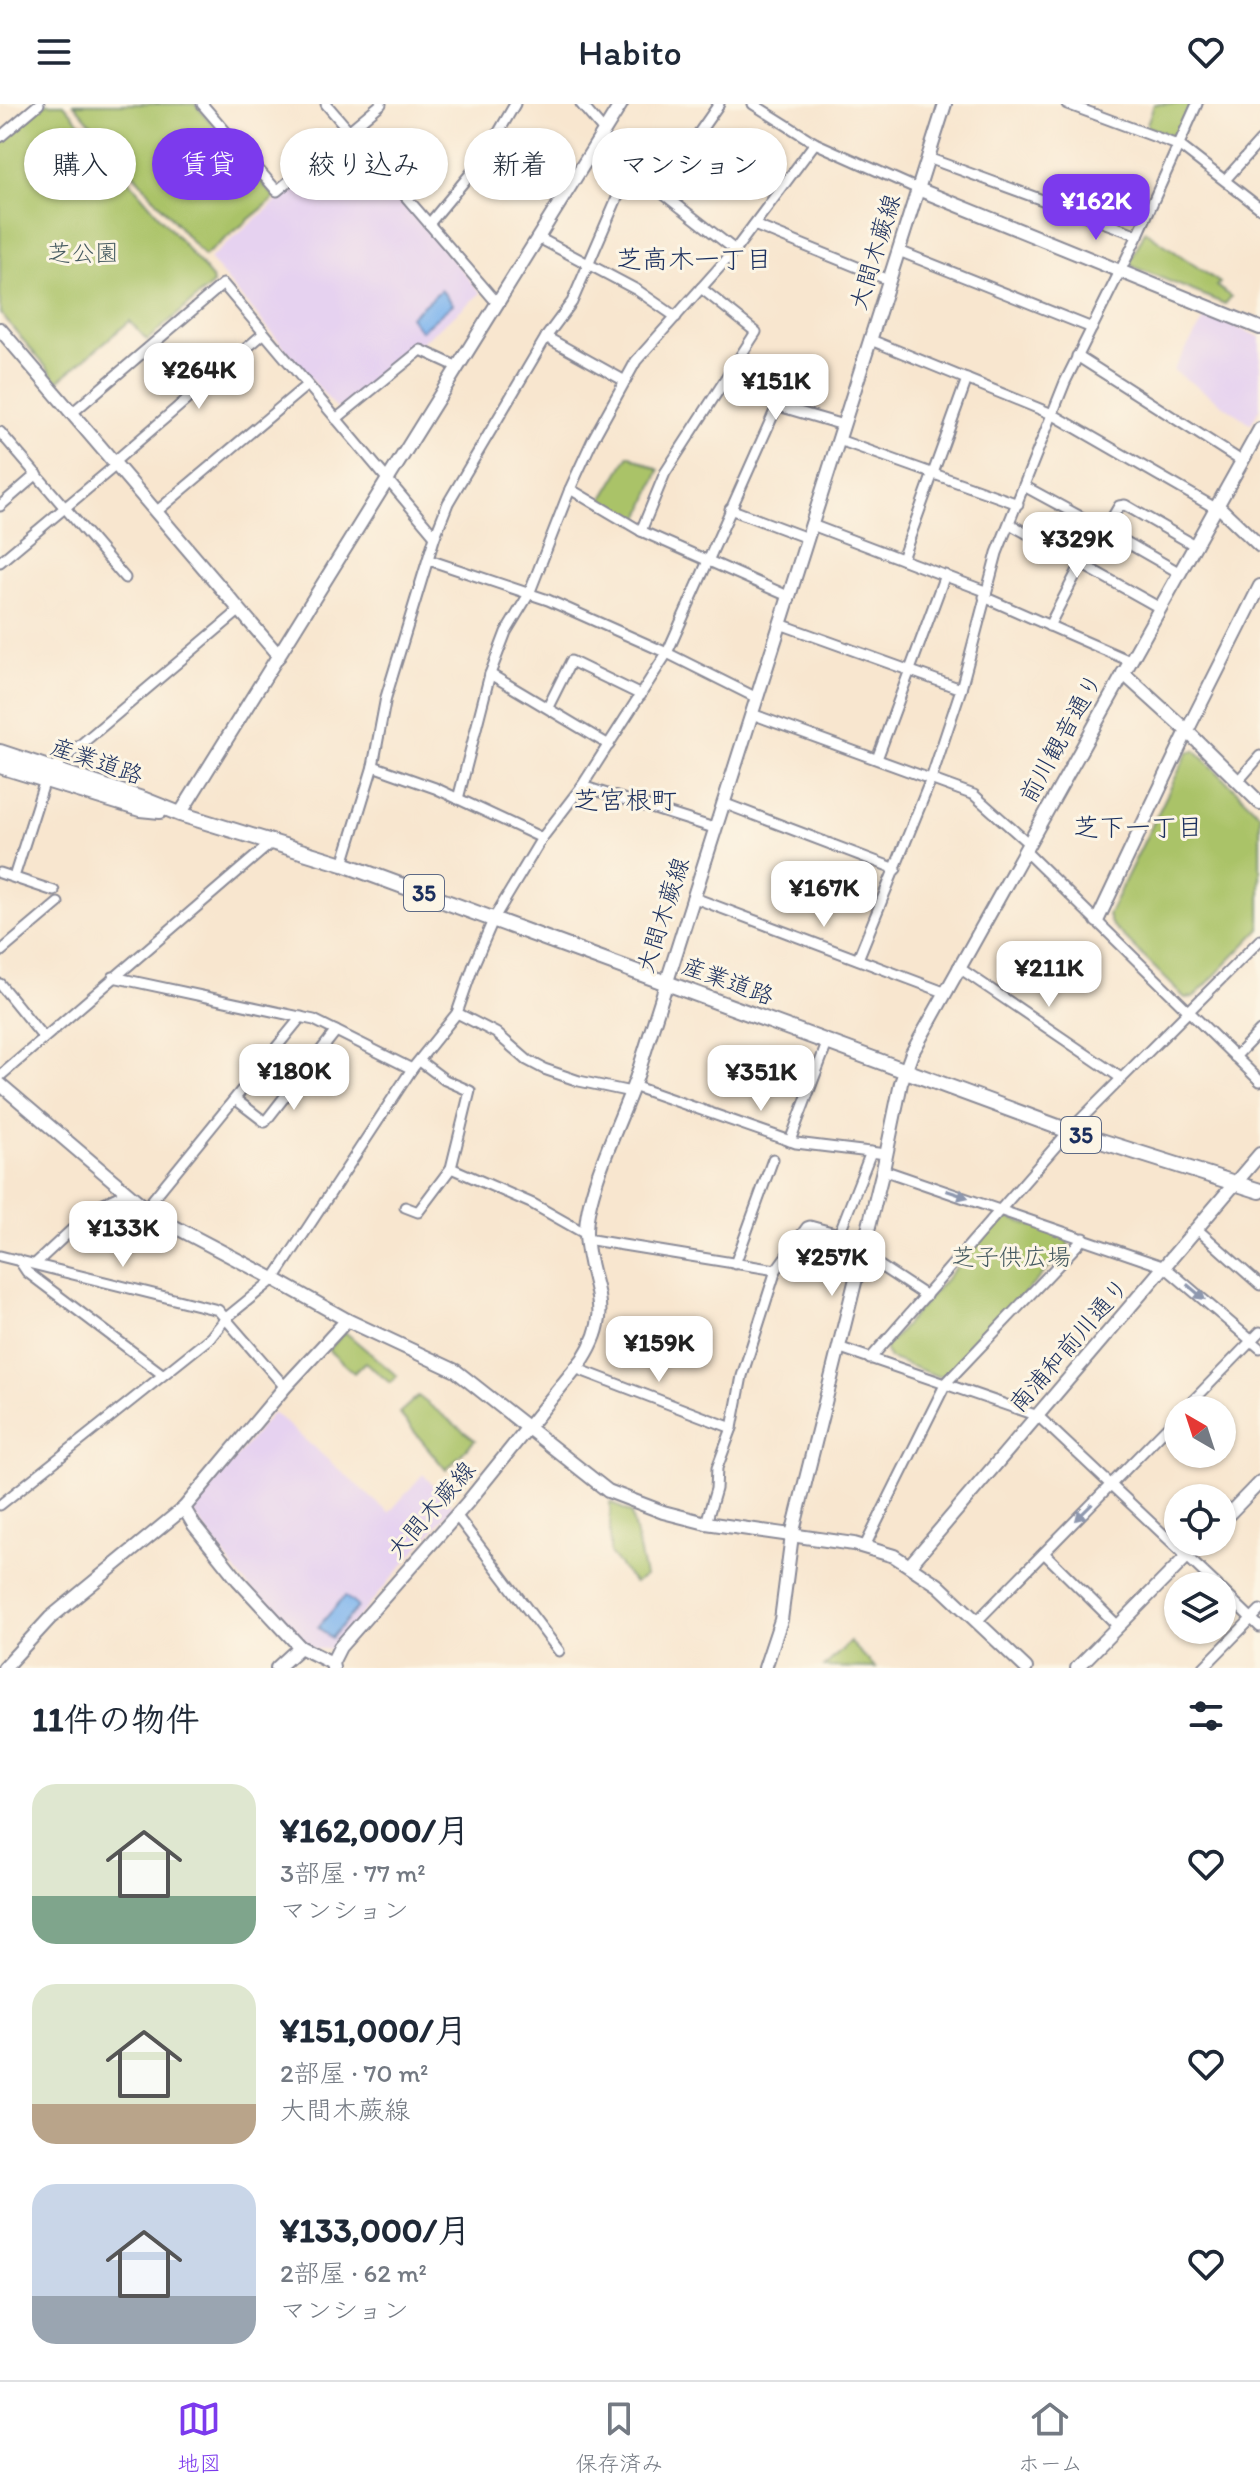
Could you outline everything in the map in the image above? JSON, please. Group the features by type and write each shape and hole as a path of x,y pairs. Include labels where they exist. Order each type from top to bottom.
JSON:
{"main road":[{"name":"産業道路","path":"0,752 140,809 180,814 343,864 1069,1131 1260,1191"},
{"name":"産業道路","path":"0,766 49,774"}],"street":[{"path":"0,137 39,104"},
{"path":"202,104 277,191 280,188"},
{"path":"326,104 346,128"},
{"path":"353,128 381,104"},
{"path":"429,224 485,156 515,104"},
{"path":"581,104 601,128"},
{"path":"606,128 621,104"},
{"path":"702,128 719,104"},
{"path":"753,104 770,109 815,143 918,189 1260,328"},
{"name":"大間木蕨線","path":"332,1665 340,1647 528,1429 589,1349 600,1319 599,1295 586,1236 590,1203 632,1089 945,104"},
{"path":"1067,104 1180,146 1260,208"},
{"path":"858,959 931,779 961,689 985,594 1052,414 1197,104"},
{"path":"1225,180 1260,141"},
{"path":"458,799 490,674 506,632 529,594 570,489 625,381 636,361 735,250 815,143"},
{"path":"180,814 592,151"},
{"path":"928,158 1138,235"},
{"path":"408,200 498,304"},
{"path":"343,864 373,766 386,697 448,503 546,337 572,302 617,200"},
{"path":"672,200 735,250"},
{"path":"754,225 889,280"},
{"path":"539,238 637,290 676,317"},
{"path":"899,251 1092,328"},
{"path":"72,413 223,284 435,536"},
{"path":"641,531 665,473 756,332 701,288"},
{"path":"0,329 279,656"},
{"path":"0,562 66,508 263,334"},
{"path":"546,337 625,381"},
{"path":"871,340 1052,414 1218,507 1260,546"},
{"path":"336,419 421,350 458,367"},
{"path":"1077,356 1243,462"},
{"path":"729,373 778,404 843,425"},
{"path":"902,559 967,379"},
{"path":"156,512 307,385"},
{"path":"2,1500 211,1337 226,1318 274,1279 416,1066 457,1013 494,918 556,816 582,786 667,653 778,404"},
{"name":"前川観音通り","path":"765,1668 781,1620 792,1535 905,1070 944,992 1260,429"},
{"path":"0,432 125,578"},
{"path":"839,440 1018,504"},
{"path":"0,506 37,474"},
{"path":"1024,486 1180,573"},
{"path":"570,489 641,531 788,596"},
{"path":"1105,530 1119,506 1125,505 1196,546"},
{"path":"730,509 902,559 945,575 1049,626 1130,661"},
{"path":"1010,524 1160,608"},
{"path":"429,560 548,600 667,653 757,698"},
{"path":"1049,626 1081,564"},
{"path":"877,759 945,575"},
{"path":"1097,921 1260,586"},
{"path":"14,877 49,774 240,610"},
{"path":"780,624 961,689"},
{"path":"548,707 571,661 641,695"},
{"path":"1123,673 1260,803"},
{"path":"490,674 609,745"},
{"path":"752,714 974,795 1260,1081"},
{"path":"1238,781 1260,756"},
{"path":"373,766 435,788 542,838"},
{"path":"582,786 714,828"},
{"path":"723,803 896,869"},
{"path":"0,1076 271,843"},
{"path":"0,873 54,891"},
{"path":"692,897 944,992"},
{"path":"0,952 58,903"},
{"path":"870,1359 1069,1131 1260,940"},
{"path":"958,967 1121,1078"},
{"path":"113,977 314,1020 470,1091 451,1168 418,1212 405,1207"},
{"path":"0,984 43,1037"},
{"path":"457,1013 496,1033 527,1060 579,1081 632,1089 790,1141 886,1154"},
{"path":"145,1209 301,1017"},
{"path":"235,1099 265,1122 336,1031"},
{"path":"1235,1057 1260,1031"},
{"path":"790,1141 828,1041"},
{"path":"0,1084 166,1224 347,1320 456,1371 608,1491 663,1512 706,1523 865,1546 910,1565 929,1578 1026,1668"},
{"path":"839,1234 871,1152"},
{"name":"南浦和前川通り","path":"910,1565 1260,1154"},
{"path":"735,1264 773,1159"},
{"path":"451,1168 533,1204 586,1236 776,1270"},
{"path":"883,1170 1001,1208 1165,1267 1257,1340 1199,1396"},
{"path":"35,1264 97,1206 126,1193"},
{"path":"706,1523 716,1489 717,1468 732,1428 742,1376 776,1270 807,1227 839,1234 862,1254 926,1296"},
{"path":"1197,1229 1260,1285"},
{"path":"865,1546 946,1383 1084,1238"},
{"path":"0,1256 218,1310 285,1387"},
{"path":"19,1260 27,1272 162,1374"},
{"path":"4,1668 56,1612 184,1508 285,1387 347,1320"},
{"path":"838,1347 1038,1416 1164,1534"},
{"path":"575,1368 732,1428"},
{"path":"977,1621 1164,1431"},
{"path":"1236,1507 1260,1482"},
{"path":"184,1508 238,1580 300,1647 332,1665"},
{"path":"456,1515 559,1651"},
{"path":"1044,1553 1118,1626"},
{"path":"1077,1668 1187,1556 1204,1572"},
{"path":"1236,1604 1260,1627"},
{"path":"1203,1668 1260,1610"},
{"path":"277,1668 300,1647"}],"shaded area":[{"path":"280,199 402,200 481,293 340,409 209,259"},
{"path":"1207,315 1260,337 1260,407 1251,424 1173,370"},
{"path":"273,1412 389,1513 423,1474 453,1507 331,1649 316,1649 301,1644 242,1579 194,1515 193,1510"}],"green space":[{"name":"芝公園","path":"46,104 64,104 84,128 24,128 24,200 136,200 136,189 212,278 213,284 147,340 130,321 58,381 0,313 0,142"},
{"path":"74,104 195,104 215,128 152,128 152,195 136,176 136,128 95,128"},
{"path":"1154,104 1192,104 1179,135 1175,137 1148,127"},
{"path":"264,185 275,198 204,256 156,200 264,200"},
{"path":"1145,231 1220,283 1217,286 1231,297 1225,304 1132,266 1130,262"},
{"path":"629,455 659,470 639,521 635,523 601,502"},
{"path":"1195,750 1260,814 1260,929 1194,997 1185,998 1111,924 1108,915 1188,752"},
{"name":"芝子供広場","path":"1006,1217 1066,1237 1069,1247 947,1374 940,1377 889,1358 885,1348 999,1219"},
{"path":"345,1332 397,1376 390,1383 365,1362 354,1373 328,1350"},
{"path":"418,1396 475,1440 446,1470 399,1413"},
{"path":"610,1502 631,1513 645,1576 634,1583 610,1554"},
{"path":"850,1642 876,1668 824,1667"}],"water":[{"path":"441,290 453,304 421,331 410,317"},
{"path":"345,1596 358,1607 331,1638 318,1627"}],"district":[{"name":"芝高木一丁目","path":"694,259"},
{"name":"芝宮根町","path":"625,800"},
{"name":"芝下一丁目","path":"1138,827"}]}
